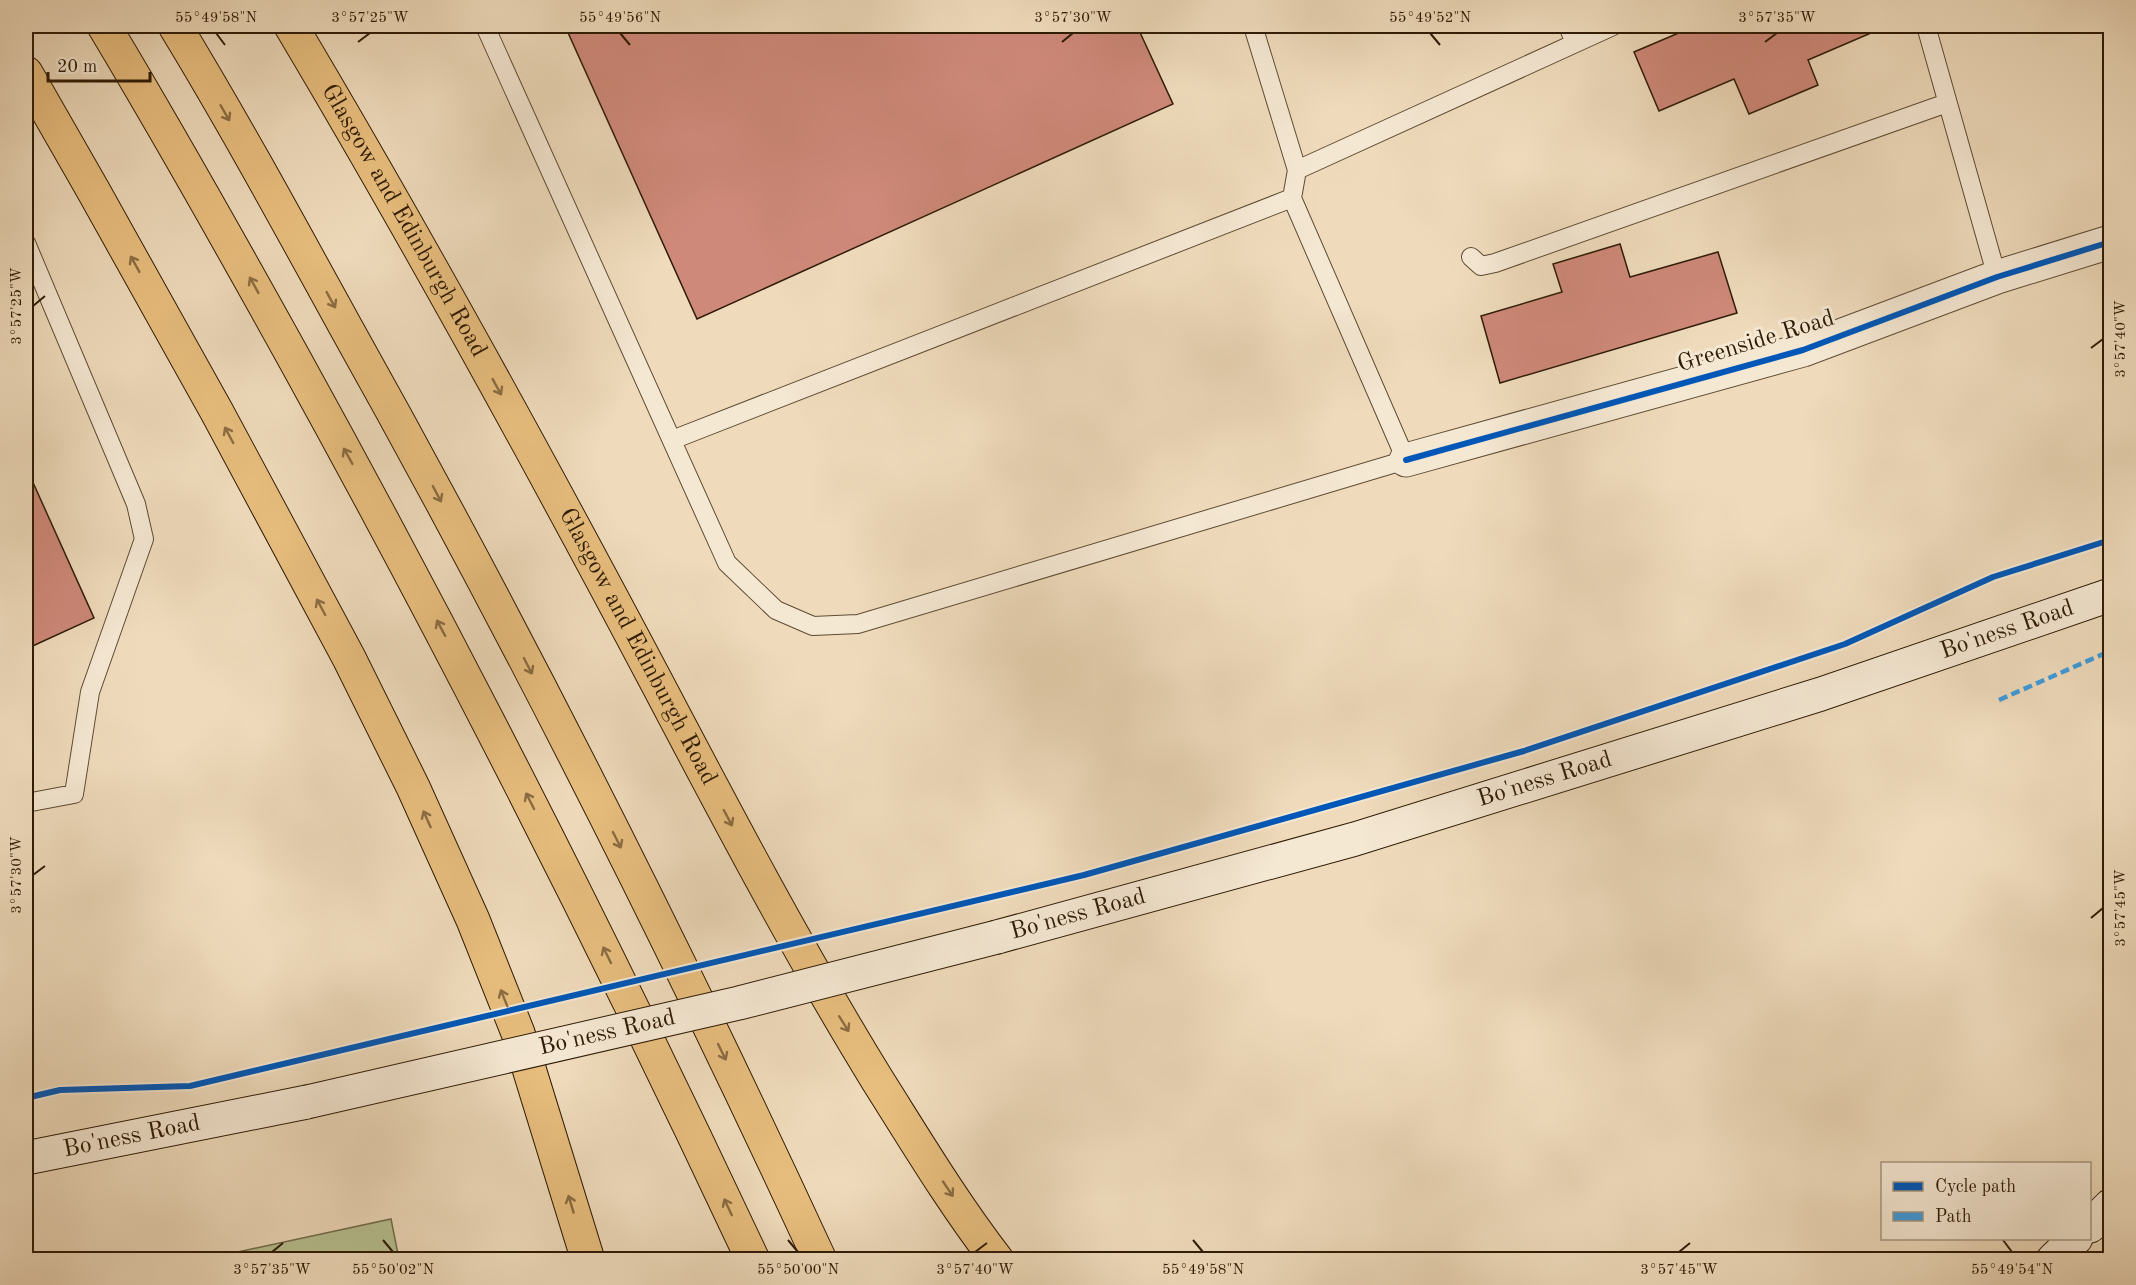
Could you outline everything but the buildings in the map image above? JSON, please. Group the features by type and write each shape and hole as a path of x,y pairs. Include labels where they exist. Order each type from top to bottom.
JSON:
{"highway":[{"path":"104,26 237,254 450,644 632,1006 753,1260"},
{"path":"175,26 298,240 410,442 511,633 691,988 820,1260"},
{"name":"Glasgow and Edinburgh Road","path":"291,26 437,277 548,479 755,870 837,1013 905,1125 997,1260"},
{"path":"26,73 222,422 349,658 413,787 473,920 518,1033 588,1260"}],"main road":[{"name":"Greenside Road","path":"1406,460 1803,350 1997,277 2110,242"},
{"name":"Bo'ness Road","path":"26,1158 307,1102 739,1003 997,937 1355,839 1821,694 2110,595"},
{"path":"2091,1225 2110,1206"},
{"path":"2053,1260 2075,1240"}],"lane":[{"path":"484,26 728,563 776,610 813,626 858,624 1406,460 1292,198 1297,170 1253,26"},
{"path":"1568,26 1575,43"},
{"path":"1297,170 1613,26"},
{"path":"1926,26 1997,277"},
{"path":"1470,257 1481,266 1495,264 1947,103"},
{"path":"672,440 1292,198"},
{"path":"26,243 136,504 144,539 90,692 75,794 26,803"}],"green space":[{"path":"391,1219 399,1259 205,1259"}],"marked path":[{"path":"1999,700 2110,651"}],"cycle path":[{"path":"1406,460 1803,350 1997,277 2110,242"},
{"path":"26,1098 60,1090 190,1086 1084,875 1524,751 1845,644 1993,577 2110,540"}]}
